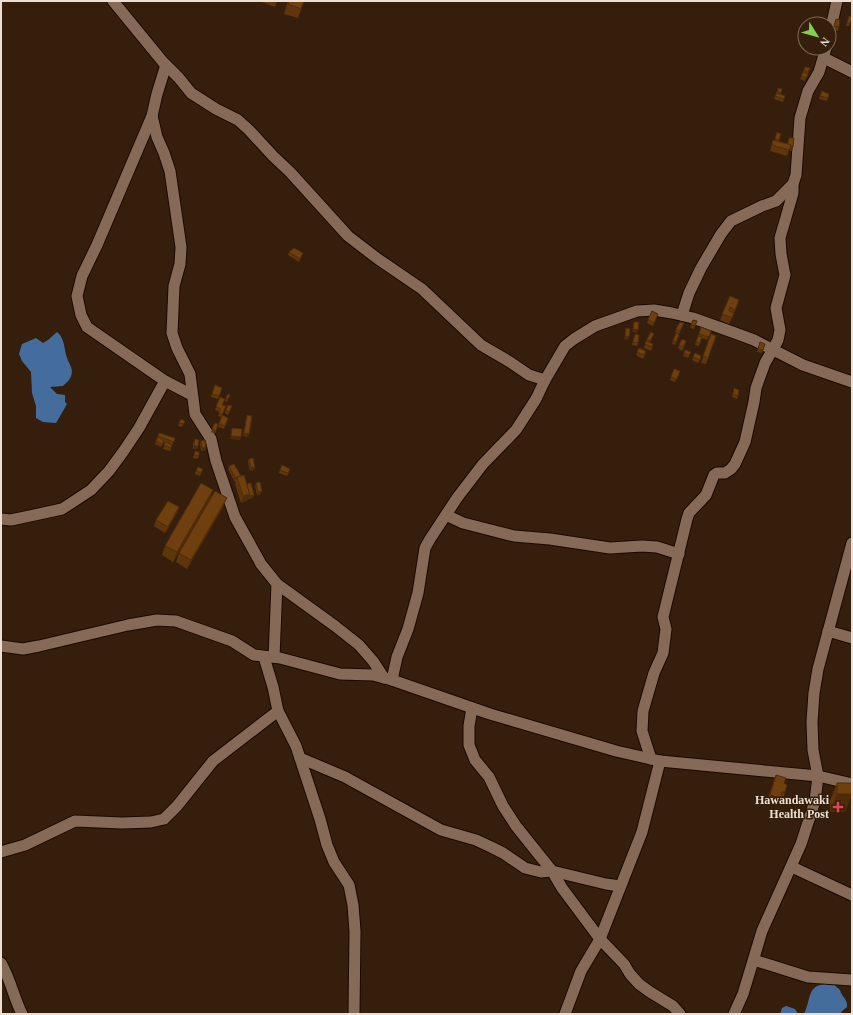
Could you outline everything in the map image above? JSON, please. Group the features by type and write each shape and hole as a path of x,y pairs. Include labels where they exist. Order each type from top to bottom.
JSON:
{"street":[{"path":"113,1 191,93 216,109 238,120 290,172 348,236 378,260 422,289 481,345 529,375 545,380"},
{"path":"834,16 837,1"},
{"path":"564,1014 581,971 600,939 642,832 655,760 642,731 643,711 654,673 663,653 666,629 663,616 689,513 704,499 714,476 717,473 725,473 731,469 740,453 745,442 756,388 765,363 778,340 780,330 776,308 786,275 781,254 780,238 793,193 793,184 796,174 800,118 808,91 819,72 824,56"},
{"path":"829,56 852,72"},
{"path":"166,65 152,116 97,245 82,276 77,296 81,315 87,326 166,381 192,395"},
{"path":"152,116 157,137 170,171 181,247 180,264 174,286 172,333 177,348 190,374 195,414 211,439 216,461 235,517 261,564 277,584 359,645 388,679"},
{"path":"682,315 701,268 721,234 731,221 776,201 793,184"},
{"path":"388,679 408,629 418,593 425,548 446,515 484,464 516,430 536,399 545,380 565,346 577,336 596,326 637,311 654,310 682,315 735,333 773,349 803,365 852,382"},
{"path":"1,519 11,520 62,509 91,490 109,471 123,452 139,428 166,381"},
{"path":"446,515 463,523 514,536 550,539 610,548 642,546 657,547 679,554"},
{"path":"734,1014 744,994 762,931 792,867 815,801 818,776 813,750 812,722 814,693 818,669 852,543"},
{"path":"277,584 269,657 273,687 278,711 296,746 318,812 327,845 334,862 349,885 353,905 355,931 354,1014"},
{"path":"1,646 23,649 128,624 157,620 176,621 232,641 254,655 280,658 340,674 372,675 388,679 472,708 616,751 655,760 818,776 852,784"},
{"path":"828,631 852,638"},
{"path":"472,708 469,726 469,745 475,760 489,777 503,806 516,826 552,871 562,888 600,939 624,964 630,974 639,984 673,1006 680,1014"},
{"path":"1,852 25,845 76,820 129,823 151,822 164,819 177,806 213,761 278,711"},
{"path":"300,758 345,777 381,799 441,830 476,840 491,847 503,853 525,868 541,872 552,871 620,886"},
{"path":"792,867 852,894"},
{"path":"754,960 808,977 852,980"},
{"path":"1,963 15,1001 22,1014"}],"water":[{"path":"57,332 62,337 72,373 70,379 63,386 50,387 57,394 65,395 65,402 67,404 56,423 43,422 36,418 36,406 32,393 31,372 22,361 19,354 22,344 36,338 43,343"},
{"path":"832,983 840,990 847,1004 847,1007 841,1012 842,1014 804,1014 811,992 818,986"},
{"path":"786,1006 795,1009 798,1014 780,1014 782,1008"}],"building":[{"path":"289,1 304,1 301,9 288,4"},
{"path":"849,16 852,17 850,23 847,23"},
{"path":"837,19 840,20 839,27 837,27"},
{"path":"805,67 810,68 808,72 804,70"},
{"path":"803,72 808,74 806,78 801,76"},
{"path":"778,88 782,89 781,93 778,92"},
{"path":"822,91 829,94 828,98 820,96"},
{"path":"777,93 785,96 784,99 775,96"},
{"path":"777,132 781,134 779,140 775,139"},
{"path":"789,138 794,138 793,147 790,147 791,145 788,144"},
{"path":"773,140 791,145 789,150 772,145"},
{"path":"294,248 303,253 300,259 289,252"},
{"path":"730,296 739,300 735,310 730,307 729,311 734,313 732,318 722,314"},
{"path":"652,311 658,314 654,323 648,320"},
{"path":"693,320 697,321 695,326 691,325"},
{"path":"634,322 639,322 638,330 633,329"},
{"path":"680,322 684,323 680,331 676,329"},
{"path":"701,327 711,331 709,337 699,334"},
{"path":"626,328 630,329 629,337 625,336"},
{"path":"651,332 654,334 650,341 647,339"},
{"path":"676,333 679,335 676,342 673,341"},
{"path":"635,334 639,335 638,343 633,342"},
{"path":"711,334 716,336 708,358 703,356"},
{"path":"698,336 702,337 700,343 696,342"},
{"path":"682,339 686,341 683,347 679,345"},
{"path":"646,341 653,344 652,347 645,344"},
{"path":"760,342 765,344 763,350 758,349"},
{"path":"639,348 646,351 644,355 637,352"},
{"path":"685,350 691,352 689,355 684,353"},
{"path":"695,353 701,356 700,360 693,357"},
{"path":"674,369 680,371 677,379 671,377"},
{"path":"215,385 222,388 219,396 212,394"},
{"path":"734,388 739,390 738,396 733,394"},
{"path":"220,397 225,399 222,405 226,406 222,414 219,413 221,409 216,407"},
{"path":"228,405 232,406 229,412 226,410"},
{"path":"222,415 228,418 225,426 219,424"},
{"path":"247,415 252,416 249,434 244,433"},
{"path":"181,419 185,421 183,424 179,423"},
{"path":"215,423 218,424 216,431 212,429"},
{"path":"232,428 242,429 241,437 231,436"},
{"path":"159,433 175,438 174,442 158,436"},
{"path":"158,437 164,441 162,444 156,441"},
{"path":"195,439 199,440 198,446 194,446"},
{"path":"205,440 206,447 202,448 201,441"},
{"path":"165,442 172,445 171,448 164,445"},
{"path":"195,451 199,452 199,456 194,455"},
{"path":"253,458 255,467 251,467 249,459"},
{"path":"234,464 241,476 237,477 236,479 229,466"},
{"path":"282,465 290,469 288,473 280,470"},
{"path":"198,467 203,469 201,473 196,471"},
{"path":"244,475 250,494 243,496 237,477"},
{"path":"260,482 262,491 258,492 256,483"},
{"path":"201,483 213,490 177,552 165,546"},
{"path":"251,483 254,495 250,496 247,484"},
{"path":"215,491 227,498 191,560 179,553"},
{"path":"168,501 179,507 168,527 156,520"},
{"path":"776,775 786,778 784,783 787,785 785,792 782,792 780,798 770,795"},
{"path":"837,783 852,783 852,794 837,794"}],"place":[{"name":"Hawandawaki Health Post","path":"838,807"}]}
